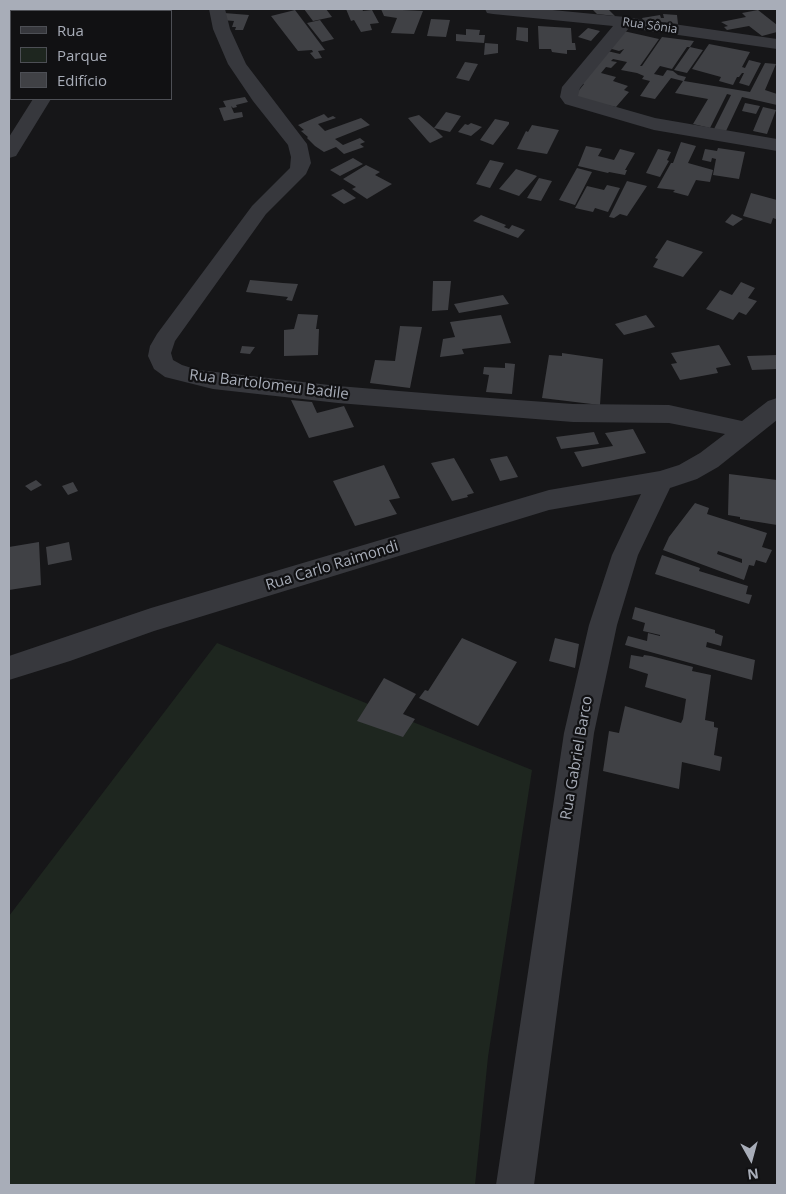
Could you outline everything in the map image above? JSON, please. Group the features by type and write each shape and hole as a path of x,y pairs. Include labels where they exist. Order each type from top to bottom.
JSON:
{"street":[{"name":"Rua Bartolomeu Badile","path":"217,9 222,32 234,60 297,144 302,163 299,170 259,210 165,339 159,350 160,359 164,365 175,372 207,379 280,388 558,412 668,414 699,419 746,432"},
{"name":"Rua Sônia","path":"493,9 625,22 777,44"},
{"path":"625,22 571,87 568,97 612,113 654,124 777,145"},
{"path":"9,152 41,100"},
{"path":"660,481 688,472 709,460 777,407"},
{"name":"Rua Carlo Raimondi","path":"9,668 70,649 151,620 549,500 660,481"},
{"name":"Rua Gabriel Barco","path":"514,1185 579,733 603,625 624,555 660,481"}],"green space":[{"path":"217,643 532,770 488,1057 475,1185 9,1185 9,916"}],"building":[{"path":"304,9 326,9 332,17 313,21"},
{"path":"346,9 372,10 379,23 370,24 372,30 361,32 354,20 351,21"},
{"path":"381,9 423,11 414,34 391,33 397,18 384,16"},
{"path":"592,9 608,9 615,16 597,14"},
{"path":"295,10 325,50 318,51 322,58 315,59 310,53 313,52 312,50 298,51 271,16"},
{"path":"758,10 777,25 777,32 762,36 749,26 727,30 724,27 728,26 721,22 746,17 742,13"},
{"path":"224,13 249,15 243,30 235,30 236,27 232,27 234,21 221,20"},
{"path":"663,14 677,15 678,24 643,20 642,18 660,15 661,18 664,18"},
{"path":"431,19 450,20 446,37 427,36"},
{"path":"320,20 334,39 322,42 307,23"},
{"path":"538,26 571,28 572,43 575,43 576,50 567,50 567,54 552,52 551,49 539,49"},
{"path":"517,27 528,28 528,42 516,40"},
{"path":"588,28 600,31 591,41 578,37"},
{"path":"466,29 480,30 479,35 485,35 484,43 456,41 456,34 466,35"},
{"path":"619,30 659,39 640,66 642,66 662,37 694,41 690,47 687,47 672,69 660,66 654,74 663,76 667,70 673,71 678,75 686,77 684,81 750,92 765,63 776,64 765,90 777,94 777,105 742,97 726,131 714,129 731,95 727,94 710,128 693,124 708,99 675,93 683,81 671,78 655,99 640,96 650,81 642,79 644,76 637,73 621,70 627,62 613,59 611,61 617,62 611,68 606,67 601,73 616,77 613,81 628,86 624,90 629,92 616,107 573,98 584,84 576,81 603,50 620,54 624,49 619,51 605,47"},
{"path":"485,43 498,44 498,53 484,55"},
{"path":"709,44 750,52 742,67 745,68 749,60 761,63 749,86 739,83 744,73 737,77 733,85 719,81 721,77 692,69"},
{"path":"690,47 703,50 687,73 674,70"},
{"path":"465,62 478,64 469,81 456,78"},
{"path":"245,97 248,102 236,105 237,107 233,108 231,106 234,113 242,112 243,117 224,121 219,108 226,107 223,101"},
{"path":"745,103 760,106 756,114 742,111"},
{"path":"763,107 776,110 767,134 753,131"},
{"path":"446,112 461,116 450,132 434,128"},
{"path":"324,114 328,118 333,116 336,118 318,124 325,131 361,118 370,125 335,139 343,145 360,138 365,142 360,144 364,147 344,154 336,147 324,152 315,146 301,131 304,130 298,125"},
{"path":"419,115 443,137 430,143 408,118"},
{"path":"495,119 509,122 509,124 493,145 480,140"},
{"path":"471,123 482,127 471,136 458,132 465,124"},
{"path":"532,125 559,130 547,154 517,149 526,131 528,132"},
{"path":"681,142 696,146 688,163 713,170 710,182 696,180 688,196 673,192 675,190 657,188 671,163 673,163"},
{"path":"586,146 602,149 598,156 614,160 620,149 635,153 625,170 627,170 625,175 608,173 578,166"},
{"path":"718,148 745,152 739,179 713,175 716,159 712,158 711,162 702,160 705,149 717,151"},
{"path":"658,149 671,152 667,160 669,161 660,177 646,173"},
{"path":"353,158 363,164 340,176 330,170"},
{"path":"490,160 504,163 490,188 476,184"},
{"path":"366,165 380,172 375,175 392,184 367,199 352,189 356,187 343,179"},
{"path":"577,168 592,172 575,205 559,200"},
{"path":"516,169 537,176 519,196 499,189"},
{"path":"539,178 552,181 541,201 527,198"},
{"path":"627,181 647,186 627,216 620,214 614,218 609,217"},
{"path":"607,185 620,188 608,212 595,208 593,212 575,208 587,186 604,190"},
{"path":"343,189 356,198 344,204 331,195"},
{"path":"751,193 777,200 777,217 776,219 773,218 771,224 743,216"},
{"path":"732,214 743,219 733,226 725,222"},
{"path":"481,215 506,225 504,227 509,229 512,225 525,230 518,238 473,221"},
{"path":"667,240 703,252 683,277 653,267 658,259 655,258"},
{"path":"250,280 298,284 292,301 286,300 288,297 246,292"},
{"path":"433,281 451,281 448,310 432,311"},
{"path":"741,282 755,288 748,298 757,301 746,315 739,312 733,320 706,309 720,290 732,295"},
{"path":"503,295 509,304 459,313 454,304"},
{"path":"298,314 318,315 316,329 319,329 318,355 284,356 284,330 294,329"},
{"path":"501,315 511,343 462,349 464,354 440,357 443,339 455,337 450,322"},
{"path":"646,315 655,327 624,335 615,324"},
{"path":"400,326 422,327 410,388 370,383 375,360 395,361"},
{"path":"719,345 731,365 716,368 718,373 680,380 671,364 677,363 671,353"},
{"path":"242,346 255,347 250,354 240,353"},
{"path":"562,353 603,359 600,405 542,398 549,355 562,356"},
{"path":"777,355 777,369 752,370 747,356"},
{"path":"505,363 515,364 512,394 486,392 489,375 483,374 484,367 505,368"},
{"path":"291,400 312,402 317,413 344,406 354,427 309,438"},
{"path":"633,429 646,453 582,467 574,452 613,446 605,433"},
{"path":"594,432 599,444 561,449 556,437"},
{"path":"507,456 518,477 500,481 490,459"},
{"path":"454,458 474,493 467,495 468,497 452,501 431,463"},
{"path":"384,465 400,498 389,500 397,514 355,526 333,481"},
{"path":"729,474 777,480 777,525 740,519 740,517 728,515"},
{"path":"36,480 42,485 31,491 25,486"},
{"path":"73,482 78,491 68,495 62,486"},
{"path":"695,503 709,508 707,514 767,533 762,547 772,550 766,563 756,560 754,566 749,565 744,580 663,550 669,537","holes":["718,551 742,559 742,563 717,554"]},
{"path":"39,542 41,585 9,590 9,547"},
{"path":"69,542 72,560 48,565 46,547"},
{"path":"662,555 700,568 699,571 748,586 746,594 752,595 749,604 655,574"},
{"path":"635,607 715,630 715,633 723,636 721,646 707,642 706,647 755,660 752,680 625,645 628,636 647,641 648,633 660,636 643,631 645,623 632,619"},
{"path":"462,638 517,662 478,726 419,698 425,690 428,691"},
{"path":"555,638 579,644 575,668 549,661"},
{"path":"631,655 651,656 693,667 692,671 711,675 705,720 714,722 714,727 718,728 714,755 722,757 720,771 682,762 679,789 603,771 609,731 619,733 625,706 681,723 683,719 686,699 645,687 648,674 629,668"},
{"path":"384,678 416,694 403,714 415,719 403,737 357,721"}]}
